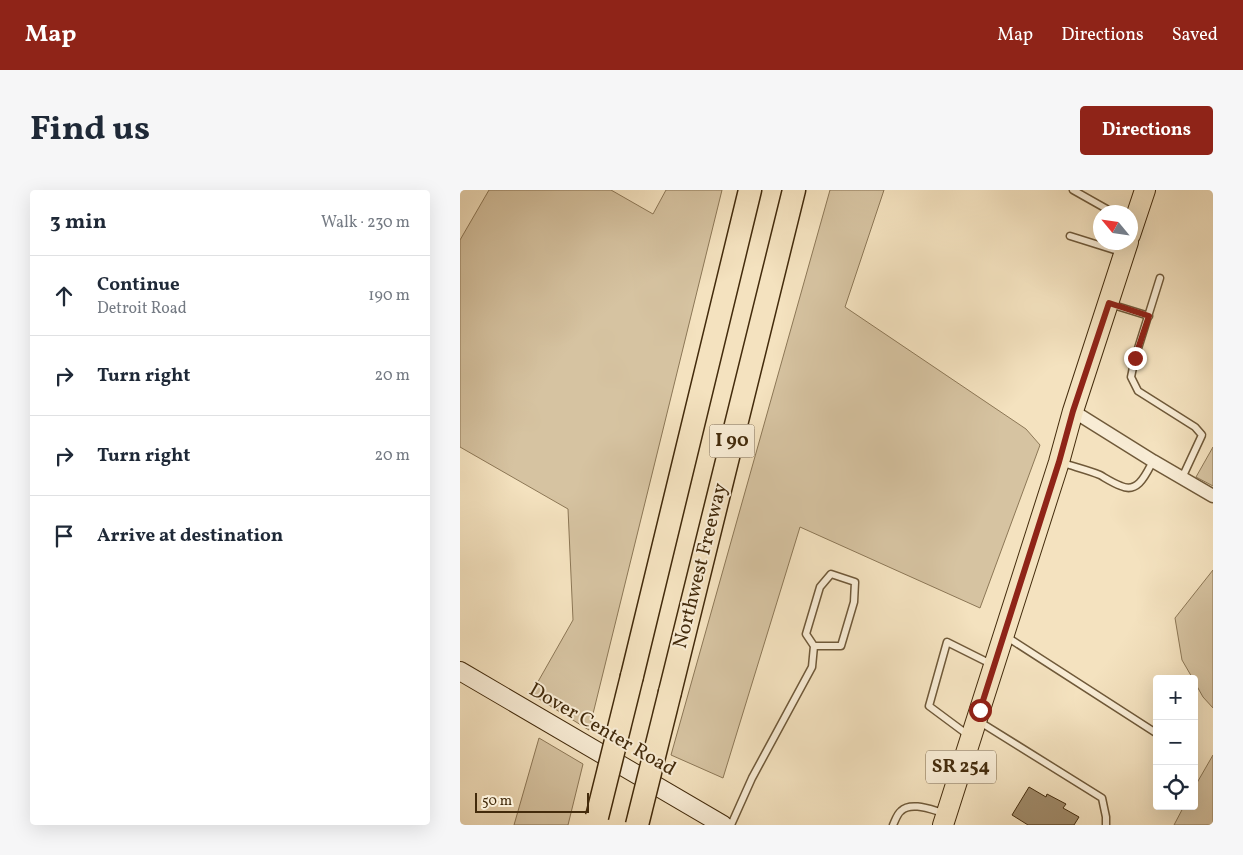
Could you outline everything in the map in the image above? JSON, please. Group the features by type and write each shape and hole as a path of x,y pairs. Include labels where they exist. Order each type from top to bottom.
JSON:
{"highway":[{"name":"Northwest Freeway","path":"596,821 750,190"},
{"name":"Northwest Freeway","path":"637,825 794,190"}],"main road":[{"name":"SR 254","path":"1138,210 1145,190"},
{"name":"SR 254","path":"946,820 1125,250"}],"street":[{"path":"1073,411 1213,496"},
{"name":"Dover Center Road","path":"460,671 723,825"}],"lane":[{"path":"1073,190 1100,205"},
{"path":"1070,236 1093,236"},
{"path":"1160,278 1135,358 1131,377 1138,391 1195,427 1202,435 1182,478"},
{"path":"1109,303 1149,316"},
{"path":"1059,462 1099,474 1129,489 1138,486 1153,461"},
{"path":"731,825 752,778 812,667 814,646 806,634 820,587 831,574 855,582 854,602 841,646 814,646"},
{"path":"1004,635 1153,731"},
{"path":"994,665 947,642 930,706 1102,798 1106,825"},
{"path":"893,825 900,811 915,806 946,820"}],"shaded area":[{"path":"489,190 611,190 653,214 666,190 722,190 589,730 531,694 573,620 568,509 460,447 460,240"},
{"path":"830,190 884,190 845,307 1026,429 1040,445 980,608 800,527 723,778 671,755"},
{"path":"1213,447 1213,486 1196,477"},
{"path":"1213,570 1213,708 1198,688 1198,675 1191,675 1182,660 1175,618"},
{"path":"539,738 583,764 568,825 514,825"},
{"path":"1213,755 1213,825 1174,825 1182,810 1198,810 1198,781"}],"building":[{"path":"1029,787 1046,797 1047,794 1066,804 1063,808 1079,817 1074,825 1028,825 1012,815"}],"route":[{"path":"980,710 1059,462 1073,411 1109,303 1149,316 1135,358"}]}
